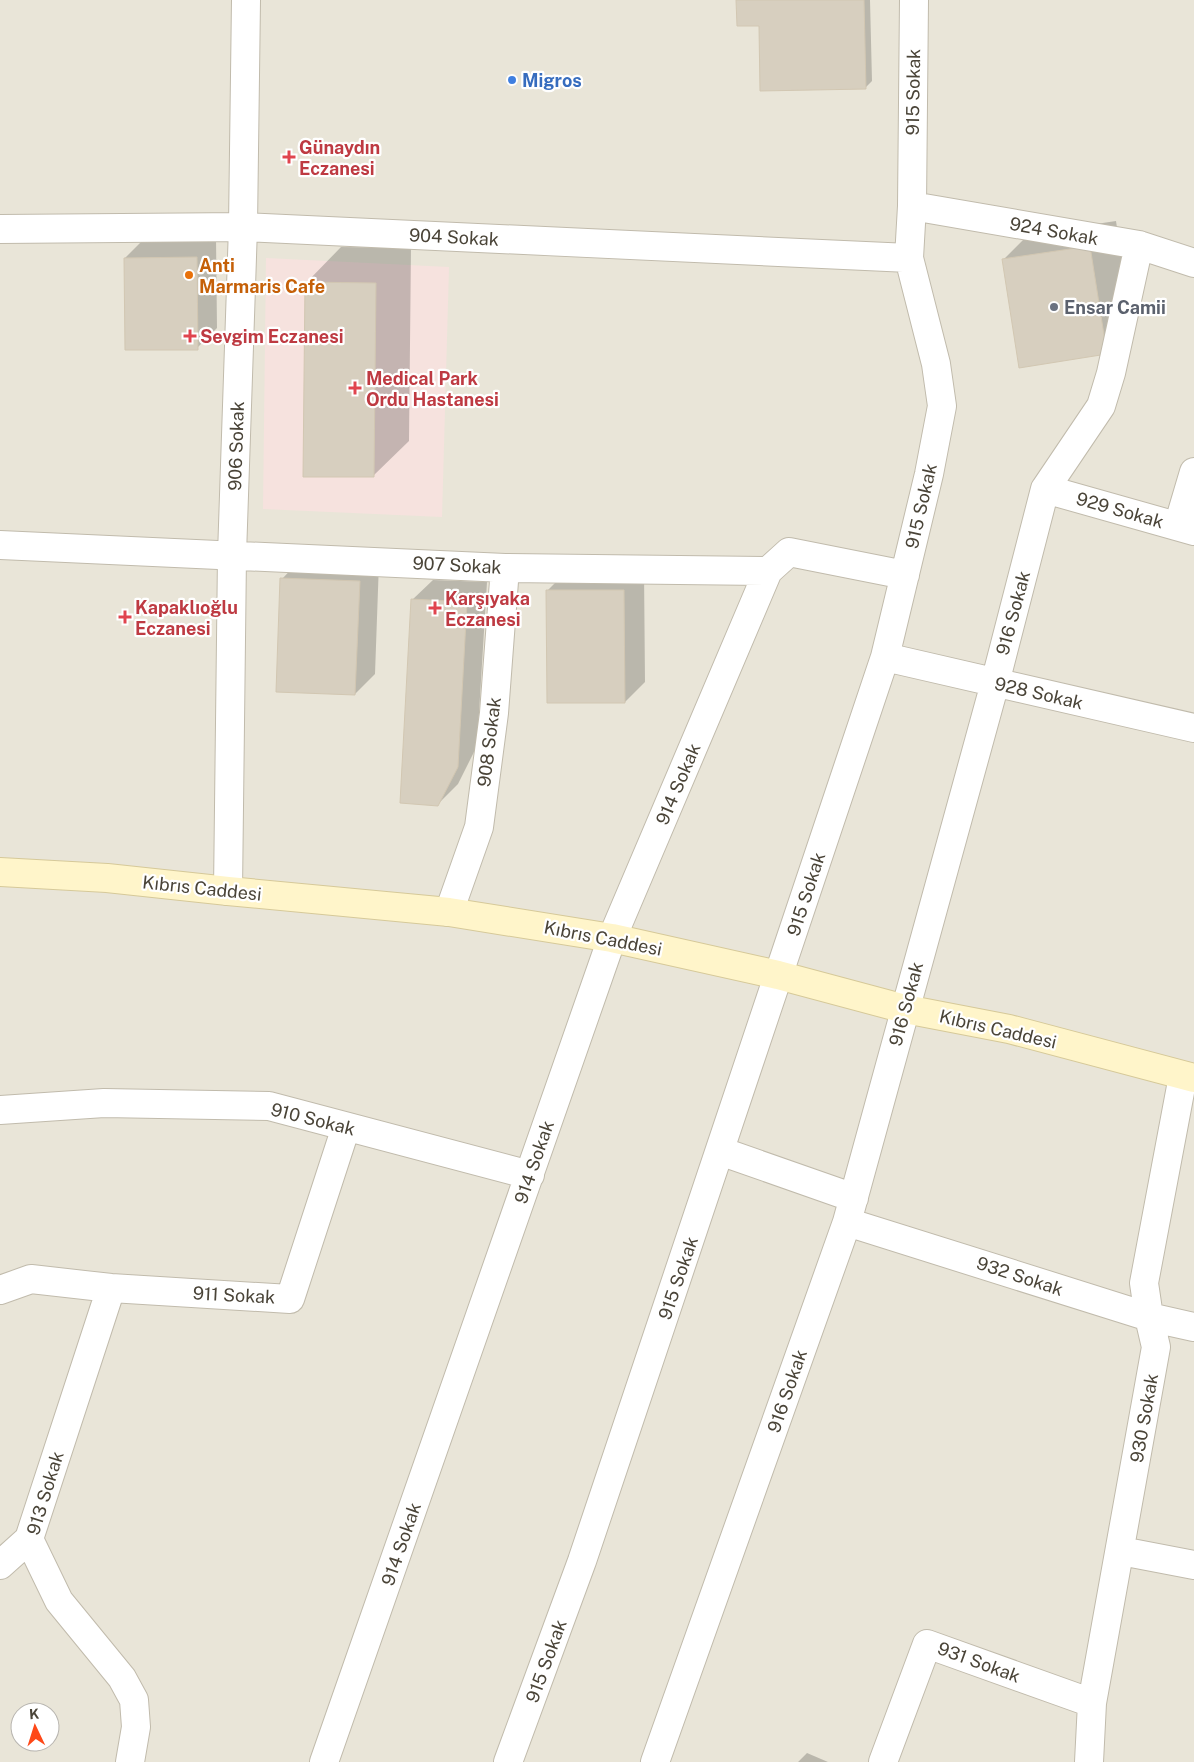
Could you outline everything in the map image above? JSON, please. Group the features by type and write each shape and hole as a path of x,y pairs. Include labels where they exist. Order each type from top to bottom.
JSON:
{"street":[{"name":"906 Sokak","path":"228,891 232,555 244,227 246,0"},
{"name":"915 Sokak","path":"508,1762 582,1562 885,657 929,474 942,406 936,364 909,258 912,206 914,0"},
{"name":"924 Sokak","path":"912,206 1138,245 1194,263"},
{"name":"904 Sokak","path":"0,229 244,227 909,258"},
{"name":"916 Sokak","path":"655,1762 850,1210 995,683 1045,489 1100,406 1111,373 1138,245"},
{"path":"1186,529 1194,472"},
{"name":"929 Sokak","path":"1045,489 1186,529"},
{"name":"907 Sokak","path":"0,545 505,568 768,571"},
{"path":"768,571 789,552 905,575"},
{"name":"908 Sokak","path":"449,912 479,827 494,713 505,568"},
{"name":"914 Sokak","path":"324,1762 612,938 768,571"},
{"name":"928 Sokak","path":"885,657 1194,728"},
{"name":"Kıbrıs Caddesi","path":"0,872 106,878 449,912 612,938 778,976 905,1009 1009,1029 1189,1077"},
{"name":"930 Sokak","path":"1090,1762 1092,1703 1121,1551 1156,1347 1144,1283 1189,1077"},
{"name":"910 Sokak","path":"0,1110 104,1103 269,1106 530,1175"},
{"name":"911 Sokak","path":"0,1290 32,1279 112,1288 290,1299 346,1127"},
{"name":"932 Sokak","path":"720,1151 850,1210 1149,1317 1194,1327"},
{"name":"913 Sokak","path":"112,1288 29,1539 59,1601 122,1678 134,1700 136,1727 130,1762"},
{"path":"0,1565 29,1539"},
{"path":"1121,1551 1194,1565"},
{"name":"931 Sokak","path":"883,1762 927,1644 1092,1703"}],"shaded area":[{"path":"0,0 1194,0 1194,1762 0,1762"},
{"name":"Medical Park Ordu Hastanesi","path":"266,258 449,267 442,517 263,509"}],"building":[{"path":"736,0 864,0 866,89 760,91 759,26 737,26"},
{"name":"Ensar Camii","path":"1090,246 1107,354 1019,368 1002,259"},
{"path":"197,257 198,350 125,350 124,258"},
{"path":"305,282 376,283 374,477 303,477"},
{"path":"280,578 360,581 355,695 276,692"},
{"path":"546,590 624,590 625,703 547,703"},
{"path":"411,599 467,602 458,767 438,806 400,803"}],"place":[{"name":"Migros","path":"512,80"},
{"name":"Günaydın Eczanesi","path":"289,157"},
{"name":"Anti Marmaris Cafe","path":"189,275"},
{"name":"Ensar Camii","path":"1054,307"},
{"name":"Sevgim Eczanesi","path":"190,336"},
{"name":"Medical Park Ordu Hastanesi","path":"355,388"},
{"name":"Karşıyaka Eczanesi","path":"435,608"},
{"name":"Kapaklıoğlu Eczanesi","path":"125,617"}]}
